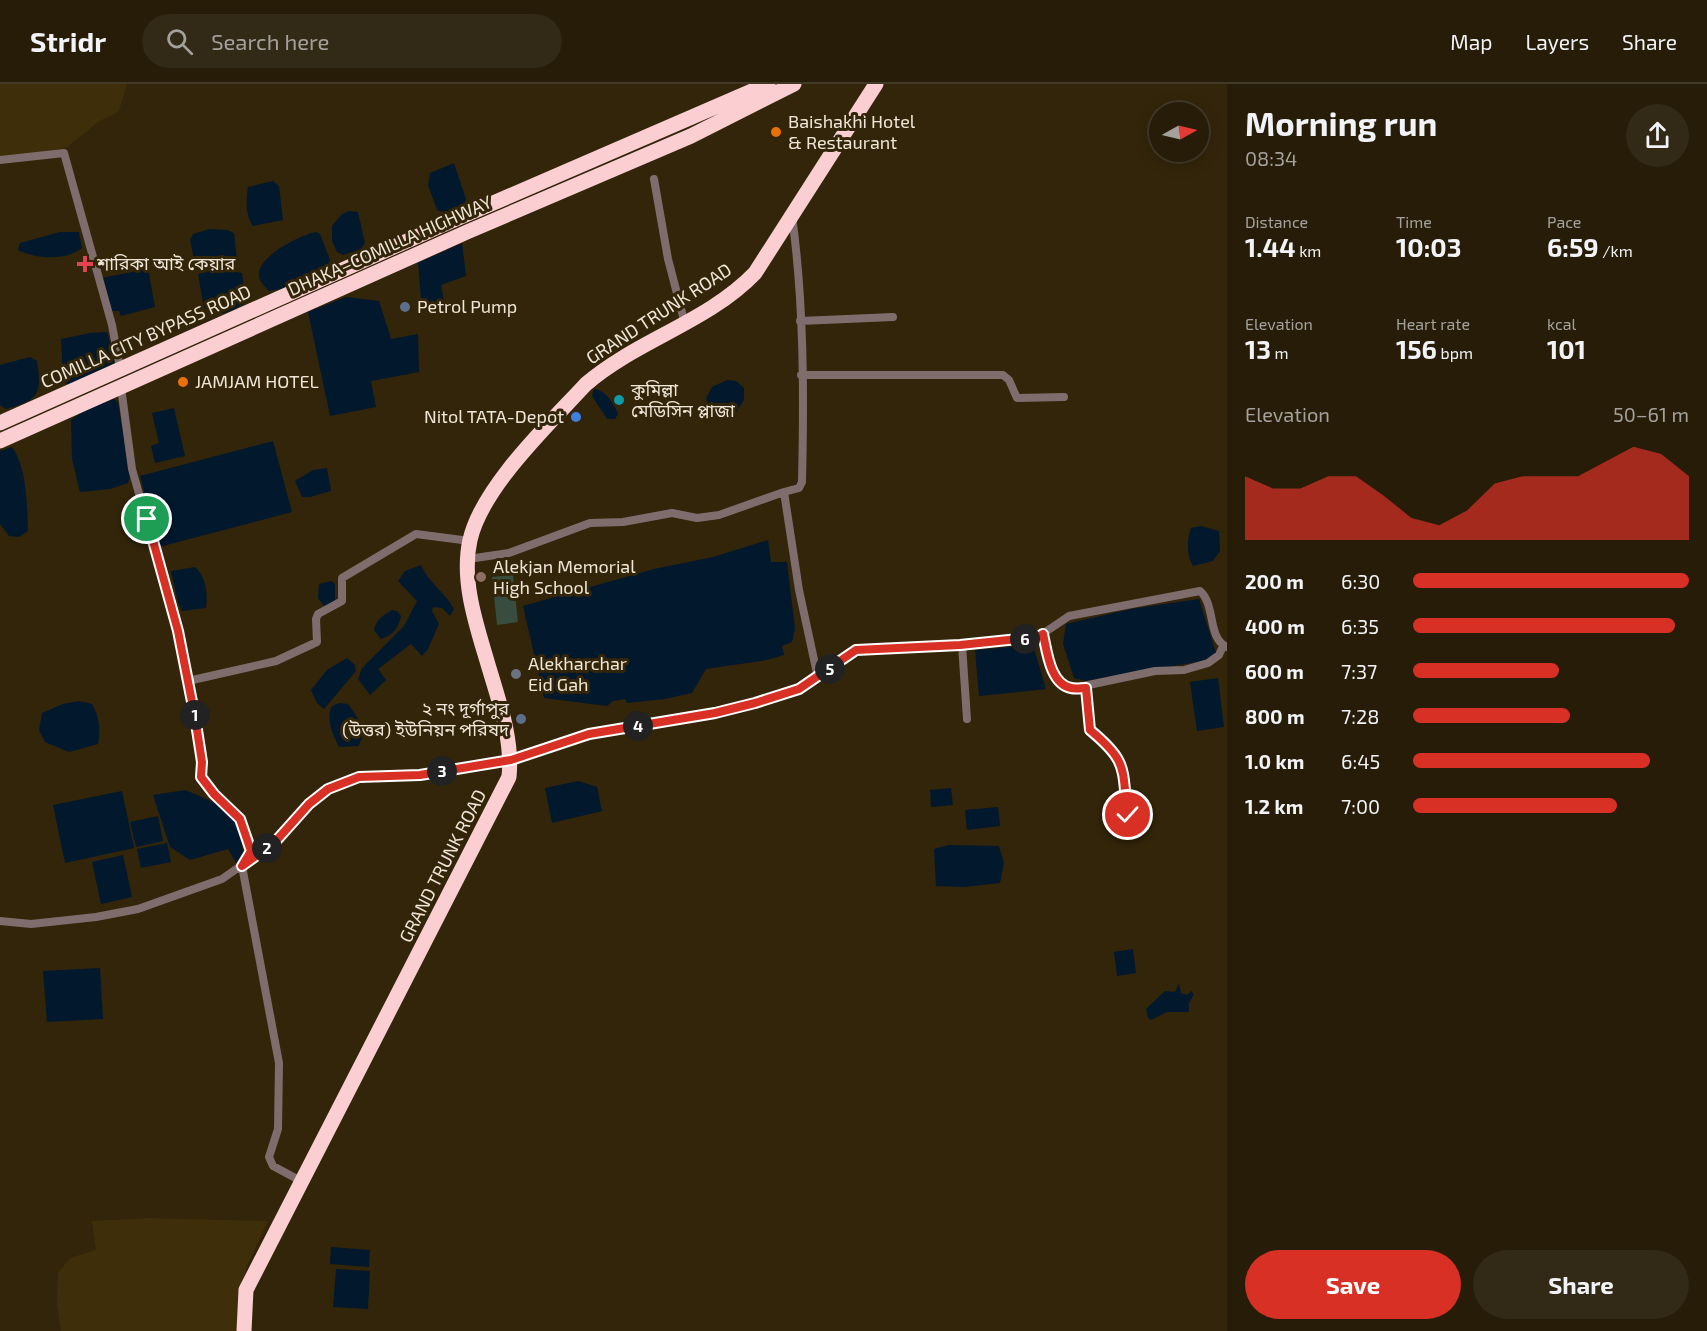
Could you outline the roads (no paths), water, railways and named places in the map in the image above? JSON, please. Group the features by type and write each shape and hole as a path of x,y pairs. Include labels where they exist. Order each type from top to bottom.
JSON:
{"highway":[{"name":"COMILLA CITY BYPASS ROAD","path":"0,423 120,368 768,84"},
{"name":"DHAKA–COMILLA HIGHWAY","path":"0,441 467,232 680,140 794,84"},
{"name":"GRAND TRUNK ROAD","path":"244,1331 246,1290 509,777 511,760 504,717 472,611 468,559 470,541 477,518 496,487 586,384 600,372 685,324 747,280 765,258 876,84"}],"street":[{"path":"0,160 60,151 66,157 112,326 120,368"},
{"path":"654,179 668,258 685,324"},
{"path":"468,559 509,553 590,523 623,522 672,513 697,518 708,517 799,488 802,482 800,321 797,256 792,213"},
{"path":"800,321 893,317"},
{"path":"801,375 1002,375 1007,377 1017,398 1064,397"},
{"path":"121,387 132,469 170,597 188,681 202,762 201,777 214,794 240,819 251,851 242,866 279,1063 278,1129 268,1157 273,1166 301,1181"},
{"path":"784,492 799,590 818,678"},
{"path":"188,681 276,661 317,642 316,619 318,614 342,601 342,578 416,534 470,541"},
{"path":"0,921 31,924 62,922 138,909 222,879 275,842 309,804 328,789 359,777 420,775 511,760 589,734 715,713 755,703 799,689 856,650 962,645 1038,637 1069,616 1200,591 1207,601 1218,639 1225,647 1208,663 1191,668 1155,671 1070,688 1058,680 1052,670 1043,634"},
{"path":"962,645 967,719"},
{"path":"1079,687 1086,688 1090,730 1107,744 1122,763 1128,815"}],"water":[{"path":"454,163 466,199 458,209 450,212 437,210 428,185 430,173"},
{"path":"273,181 279,186 283,220 253,226 247,207 248,187"},
{"path":"349,211 358,212 365,243 361,249 343,255 337,252 332,241 332,226 342,214"},
{"path":"210,229 227,230 234,233 237,260 212,265 195,264 190,240 193,234"},
{"path":"60,232 79,232 82,248 59,257 42,257 18,250 20,243"},
{"path":"316,232 320,234 330,260 325,270 281,289 269,291 259,277 265,261 281,247"},
{"path":"462,243 466,276 441,285 445,307 422,311 418,263"},
{"path":"148,269 155,307 121,316 119,311 112,311 101,278"},
{"path":"217,269 242,273 246,302 235,309 220,313 204,308 198,274"},
{"path":"346,297 379,301 391,339 418,334 419,372 371,381 376,407 330,416 308,312"},
{"path":"107,332 116,362 68,386 63,377 61,339"},
{"path":"30,357 37,361 39,381 36,394 26,402 6,409 0,405 0,365"},
{"path":"727,380 736,381 744,388 744,400 736,412 715,417 710,415 706,398 712,387"},
{"path":"594,389 602,392 612,402 618,414 615,419 607,419 592,396"},
{"path":"114,399 118,402 130,477 128,483 110,489 80,492 72,459 71,420 85,410"},
{"path":"174,408 185,456 155,463 151,446 159,443 152,413"},
{"path":"273,441 292,512 159,547 140,476"},
{"path":"12,447 21,465 26,499 28,531 19,537 9,536 0,524 0,451"},
{"path":"327,468 331,491 302,497 295,481 313,470"},
{"path":"1201,526 1219,531 1220,551 1213,561 1193,566 1188,552 1189,537 1191,528"},
{"path":"768,540 771,562 787,562 795,629 792,642 782,646 784,655 767,660 706,669 692,693 665,699 627,703 625,699 613,701 607,706 544,698 523,606 654,569 713,557"},
{"path":"421,565 427,576 454,609 450,616 442,608 433,607 432,611 439,624 428,649 422,656 411,644 378,669 386,680 370,695 358,679 362,668 404,626 417,601 398,581 405,571"},
{"path":"195,567 202,576 205,586 206,608 182,611 171,571"},
{"path":"332,581 335,584 335,602 324,606 318,598 319,584"},
{"path":"1199,599 1216,653 1209,660 1085,681 1074,678 1063,644 1066,624 1131,609"},
{"path":"392,610 397,611 401,616 399,624 392,633 381,639 374,630 376,623"},
{"path":"1033,645 1046,689 979,696 975,650"},
{"path":"347,658 355,665 356,671 324,709 317,703 311,690 327,670"},
{"path":"1218,678 1224,727 1197,731 1190,682"},
{"path":"79,701 92,704 94,708 99,723 98,744 69,752 45,742 39,730 42,713 63,704"},
{"path":"339,703 348,704 360,724 362,735 358,746 339,747 334,737 330,713 331,707"},
{"path":"578,781 597,787 602,811 552,823 545,788"},
{"path":"951,788 953,805 931,807 930,790"},
{"path":"185,790 209,800 234,819 243,855 237,864 228,849 190,860 170,847 153,795"},
{"path":"122,791 134,848 65,863 53,805"},
{"path":"998,807 1000,826 967,830 965,810"},
{"path":"158,816 163,841 136,847 130,822"},
{"path":"167,843 171,862 141,868 137,849"},
{"path":"949,845 999,846 1004,863 1000,883 964,887 936,886 934,849"},
{"path":"123,855 132,897 101,904 92,862"},
{"path":"1133,949 1136,973 1117,976 1114,952"},
{"path":"100,968 103,1019 47,1022 43,971"},
{"path":"1179,984 1181,993 1187,995 1191,991 1194,994 1189,1003 1189,1012 1167,1012 1151,1020 1148,1018 1146,1009 1165,991 1175,992"},
{"path":"331,1247 370,1250 369,1267 330,1264"},
{"path":"336,1269 370,1271 368,1309 333,1307"}],"place":[{"name":"Baishakhi Hotel & Restaurant","path":"776,132"},
{"name":"শারিকা আই কেয়ার","path":"85,264"},
{"name":"Petrol Pump","path":"405,307"},
{"name":"JAMJAM HOTEL","path":"183,382"},
{"name":"কুমিল্লা মেডিসিন প্লাজা","path":"619,400"},
{"name":"Nitol TATA-Depot","path":"576,417"},
{"name":"Alekjan Memorial High School","path":"481,577"},
{"name":"Alekharchar Eid Gah","path":"516,674"},
{"name":"২ নং দূর্গাপুর (উত্তর) ইউনিয়ন পরিষদ","path":"521,719"}]}
